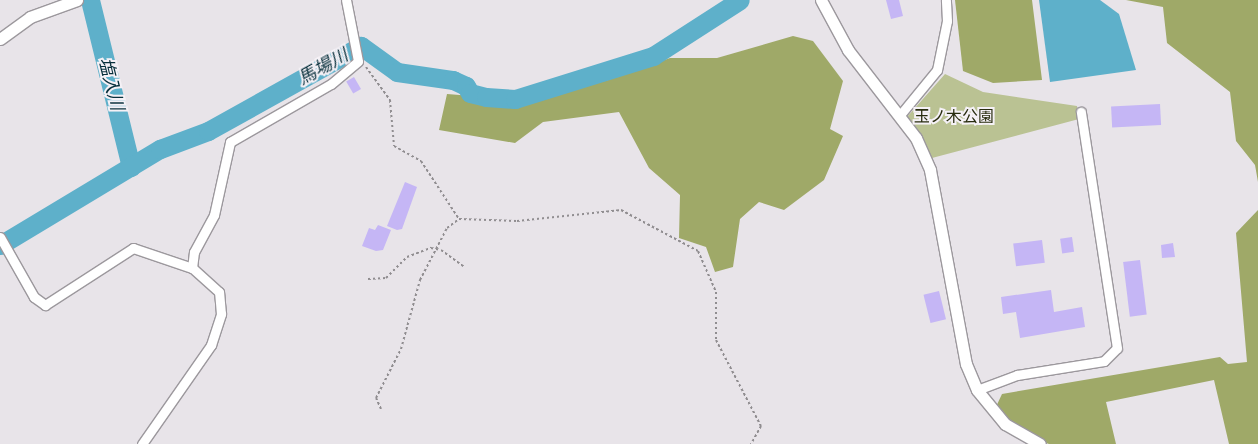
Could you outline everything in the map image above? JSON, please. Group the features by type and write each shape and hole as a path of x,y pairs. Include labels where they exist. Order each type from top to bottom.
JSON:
{"street":[{"path":"0,39 30,17 77,0"},
{"path":"192,268 194,252 214,215 230,142 332,84 358,60 346,0"},
{"path":"821,0 848,50 916,138 938,195 960,334 977,390 1005,424 1040,444"},
{"path":"900,116 938,70 947,21 946,0"},
{"path":"977,390 1017,376 1104,361 1117,348 1081,112"},
{"path":"0,237 34,298 45,305 133,248 192,268 219,292 221,314 207,352 142,444"}],"path":[{"path":"358,60 375,74 390,100 394,146 421,161 459,219"},
{"path":"381,409 376,398 401,349 416,292 450,225 459,219 518,221 621,210 650,228 694,247 716,292 716,340 761,426 751,444"},
{"path":"368,278 386,278 413,254 437,248 464,267"}],"green space":[{"path":"955,0 1032,0 1042,80 993,83 963,71"},
{"path":"1126,0 1258,0 1258,182 1255,165 1236,141 1230,92 1167,43 1163,7"},
{"path":"793,36 813,41 843,81 830,129 843,136 824,180 784,210 759,202 740,219 733,267 715,272 706,247 679,238 680,195 649,168 619,112 543,122 515,143 439,130 447,94 524,100 608,80 670,58 717,58"},
{"name":"玉ノ木公園","path":"945,74 983,92 1077,106 1079,119 932,158 907,117"},
{"path":"1258,210 1258,444 1229,444 1214,380 1106,402 1116,444 1049,444 1016,432 994,411 1002,394 1220,357 1228,364 1247,362 1236,233"}],"water":[{"path":"1039,0 1100,0 1119,14 1136,70 1050,82"}],"building":[{"path":"886,0 899,0 903,16 891,19"},
{"path":"354,77 361,89 353,94 346,82"},
{"path":"1160,104 1161,125 1112,128 1111,107"},
{"path":"405,182 417,187 402,229 397,230 387,226"},
{"path":"378,225 391,230 383,250 376,251 362,246 369,228 375,230"},
{"path":"1072,237 1074,252 1062,254 1060,239"},
{"path":"1042,240 1045,263 1016,266 1013,244"},
{"path":"1173,243 1175,257 1162,258 1161,245"},
{"path":"1140,260 1147,315 1130,317 1123,262"},
{"path":"1051,290 1054,312 1082,307 1085,327 1020,338 1016,312 1003,314 1001,297"},
{"path":"939,291 946,319 930,323 923,295"}],"waterway":[{"name":"塩入川","path":"90,0 131,167"},
{"name":"馬場川","path":"0,245 160,149 208,131 361,46 397,72 453,80 466,86 470,93 486,97 515,99 653,56 740,0"}]}
